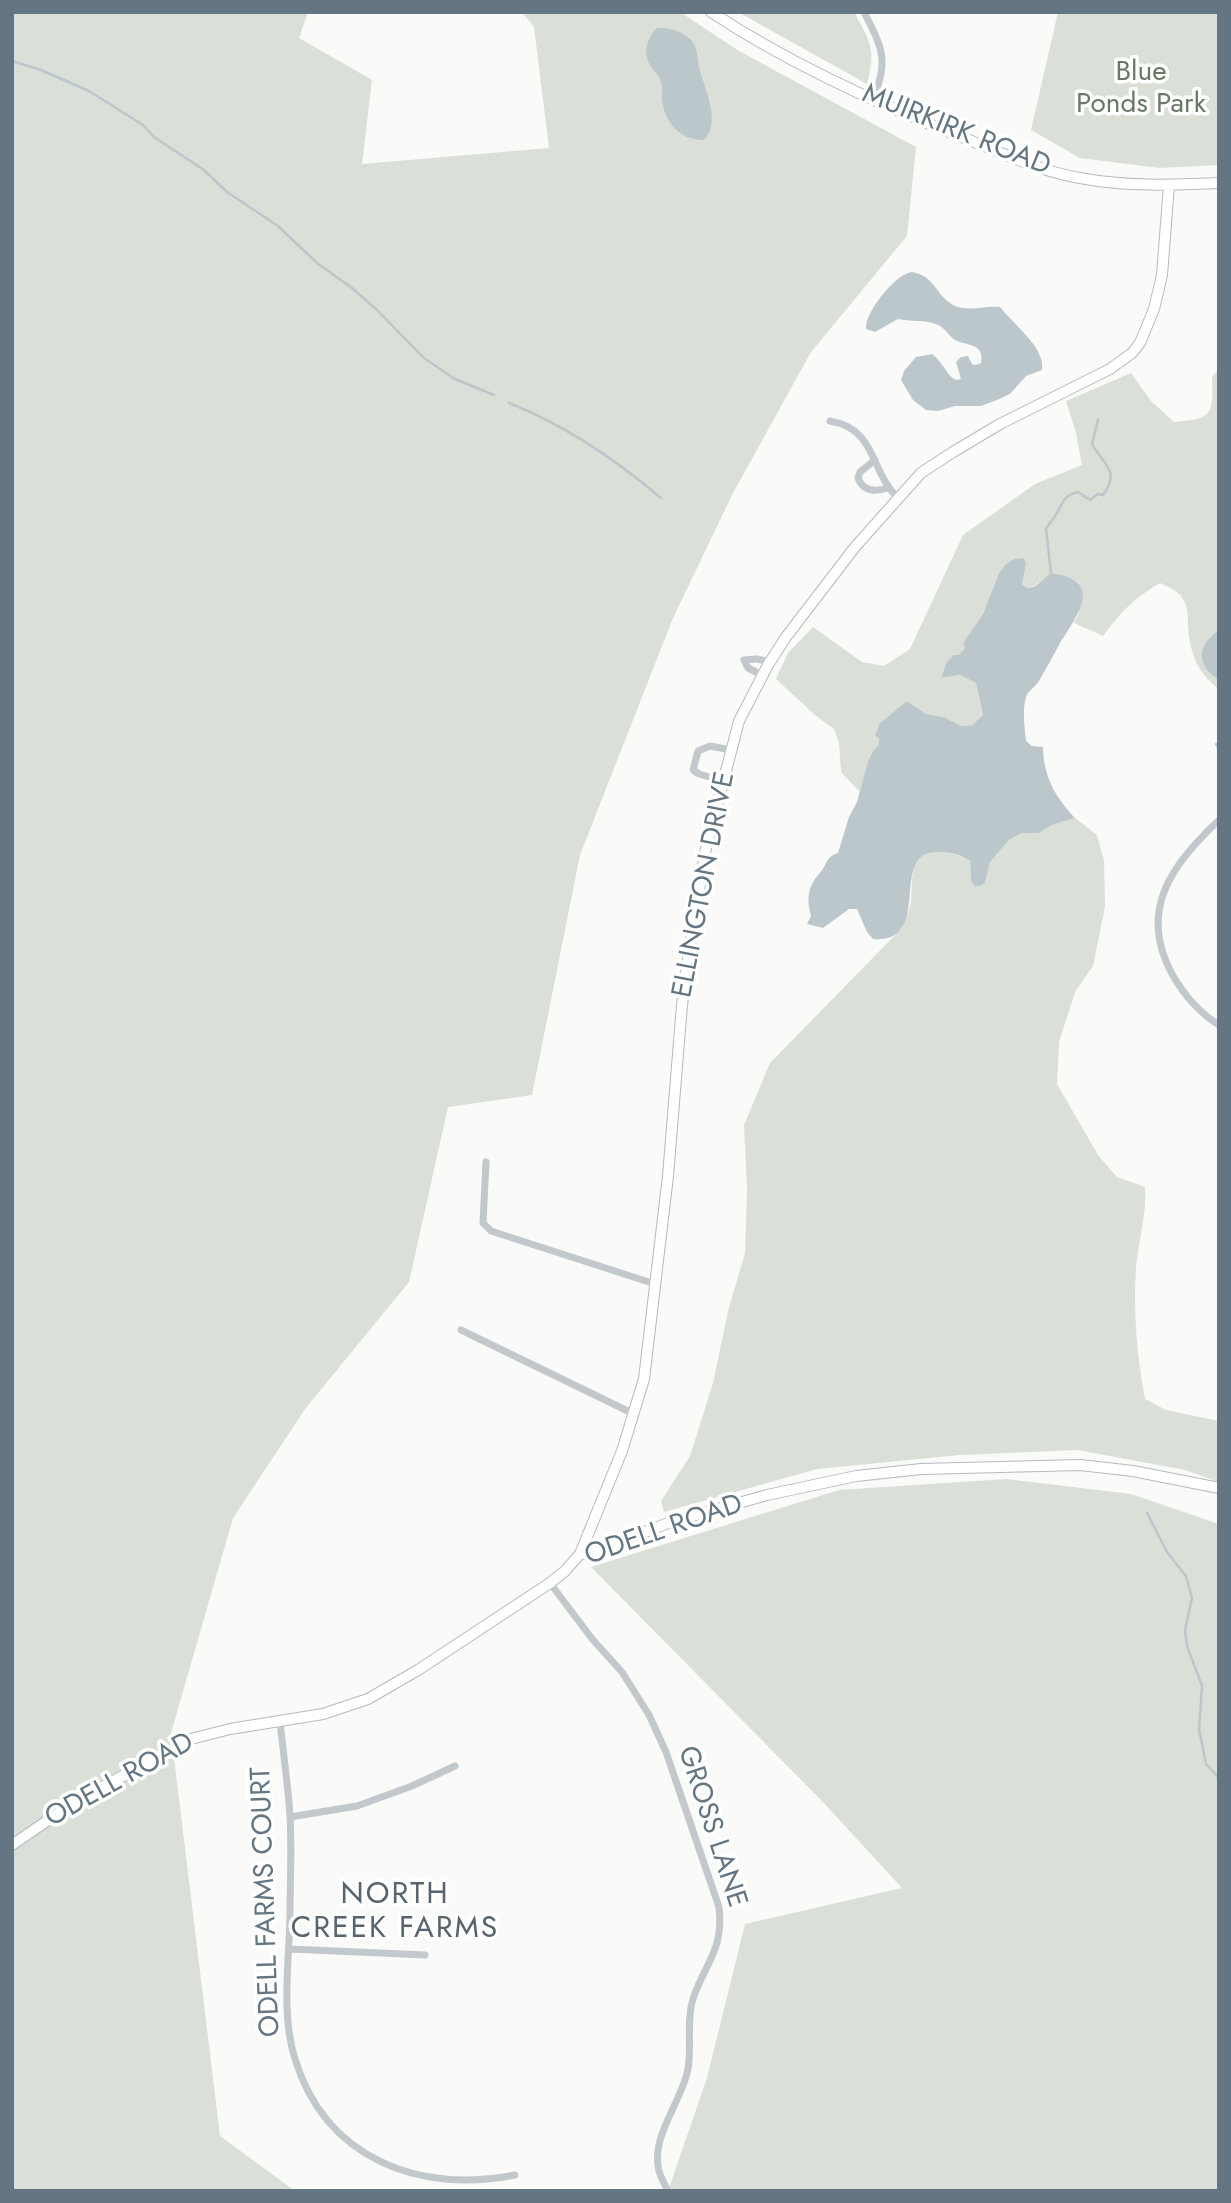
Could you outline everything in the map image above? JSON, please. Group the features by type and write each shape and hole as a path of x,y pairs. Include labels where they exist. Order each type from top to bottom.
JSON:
{"street":[{"name":"MUIRKIRK ROAD","path":"712,12 801,64 872,100 1045,170 1104,182 1169,185 1219,183"},
{"path":"864,12 880,43 884,60 878,88 872,100"},
{"name":"ELLINGTON DRIVE","path":"580,1555 634,1414 644,1379 668,1177 682,1004 706,848 739,720 770,662 830,579 921,474 947,455 1000,424 1102,374 1132,353 1148,330 1162,275 1169,185"},
{"path":"830,421 858,432 867,443 888,488 898,498"},
{"path":"875,460 860,472 859,483 871,490 888,488"},
{"path":"762,676 748,668 744,660 750,658 770,662"},
{"path":"723,781 693,770 695,756 705,747 731,750"},
{"path":"1219,820 1190,848 1176,867 1161,895 1158,923 1160,947 1178,984 1197,1009 1219,1025"},
{"path":"486,1162 483,1217 486,1227 491,1231 655,1284"},
{"path":"461,1330 634,1414"},
{"name":"ODELL ROAD","path":"12,1845 73,1803 181,1744 230,1729 323,1714 368,1699 418,1670 550,1583 580,1555 668,1523 815,1483 892,1471 1080,1465 1133,1471 1219,1488"},
{"name":"GROSS LANE","path":"550,1583 622,1672 649,1715 666,1752 719,1907 720,1932 717,1943 692,2001 688,2068 660,2146 659,2170 668,2191"},
{"name":"ODELL FARMS COURT","path":"280,1721 290,1817 289,2017 294,2058 318,2108 339,2133 367,2155 412,2174 465,2181 515,2175"},
{"path":"290,1817 358,1806 412,1786 454,1766"},
{"path":"289,1949 425,1955"}],"green space":[{"path":"12,12 308,12 299,38 372,80 362,164 549,148 534,27 522,12 680,12 739,51 916,147 907,236 811,352 733,493 673,618 580,855 532,1095 448,1107 409,1282 305,1409 233,1518 171,1733 220,2136 295,2191 12,2191"},
{"path":"738,12 854,12 870,46 871,62 867,84"},
{"name":"Blue Ponds Park","path":"1058,12 1219,12 1219,165 1160,168 1080,158 1031,130"},
{"path":"1219,369 1219,689 1205,676 1196,662 1186,605 1176,591 1160,583 1129,606 1103,636 1074,623 1079,613 1079,583 1057,576 1027,588 1022,584 1026,564 1023,558 999,573 983,614 963,643 965,648 942,678 960,675 976,683 983,715 972,725 961,726 944,717 926,714 907,701 880,723 879,744 873,751 860,792 841,772 839,743 834,729 776,679 788,653 813,627 862,662 884,666 910,649 963,535 1035,484 1082,465 1066,401 1131,373 1151,401 1174,422 1197,419 1204,416 1211,407 1212,377"},
{"path":"1075,818 1097,835 1104,861 1105,907 1093,966 1075,992 1059,1042 1057,1084 1098,1155 1117,1177 1145,1187 1145,1208 1136,1268 1135,1317 1145,1399 1166,1410 1219,1421 1219,1482 1185,1470 1078,1450 960,1455 817,1469 664,1512 661,1501 690,1456 713,1383 728,1311 745,1253 747,1189 744,1125 770,1063 902,928 910,904 914,865 923,854 932,851 944,852 964,858 970,861 971,881 985,883 990,862 1009,840 1022,833 1039,833 1052,825"},
{"path":"1006,1479 1131,1494 1219,1524 1219,2191 668,2191 707,2078 745,1924 902,1888 822,1801 591,1567 839,1490"}],"shaded area":[{"path":"657,28 680,33 692,41 695,47 712,114 712,124 704,140 681,133 666,115 662,84 646,54 649,40"},
{"path":"912,272 926,278 955,306 1000,307 1034,345 1042,362 1042,370 1026,376 1010,394 981,406 926,410 913,400 901,380 904,371 916,357 932,354 956,380 961,379 956,362 961,357 968,356 972,364 976,365 981,363 982,357 974,346 955,340 933,323 898,319 875,332 866,329 870,313 882,295 898,279"},
{"path":"1024,558 1026,564 1022,584 1027,588 1034,587 1051,573 1068,577 1078,583 1082,591 1082,600 1074,621 1039,681 1028,693 1024,710 1026,741 1032,746 1043,747 1045,768 1052,786 1075,818 1052,825 1039,833 1022,833 1009,840 990,862 985,883 980,886 975,886 971,881 970,861 967,859 943,852 924,855 915,865 911,879 908,913 902,927 892,937 873,939 857,909 849,909 823,928 807,924 811,916 808,898 810,888 828,859 838,853 868,762 879,744 879,738 875,736 880,723 907,701 926,714 944,717 961,726 972,725 983,715 976,683 960,675 941,678 947,662 965,648 963,643 983,614 999,573 1006,564"},
{"path":"1219,630 1219,680 1206,668 1202,655 1206,642"}],"waterway":[{"path":"12,61 41,70 89,91 143,125 154,137 204,170 227,192 278,226 317,263 376,309 424,358 455,379 494,395"},
{"path":"509,403 589,444 661,498"},
{"path":"1051,573 1046,529 1063,502 1078,492 1090,500 1098,494 1103,495 1111,480 1109,468 1092,444 1098,420"},
{"path":"1216,744 1219,749"},
{"path":"1147,1513 1167,1552 1186,1576 1192,1598 1185,1630 1187,1646 1202,1686 1199,1729 1206,1764 1219,1778"}],"district":[{"name":"NORTH CREEK FARMS","path":"395,1913"}]}
